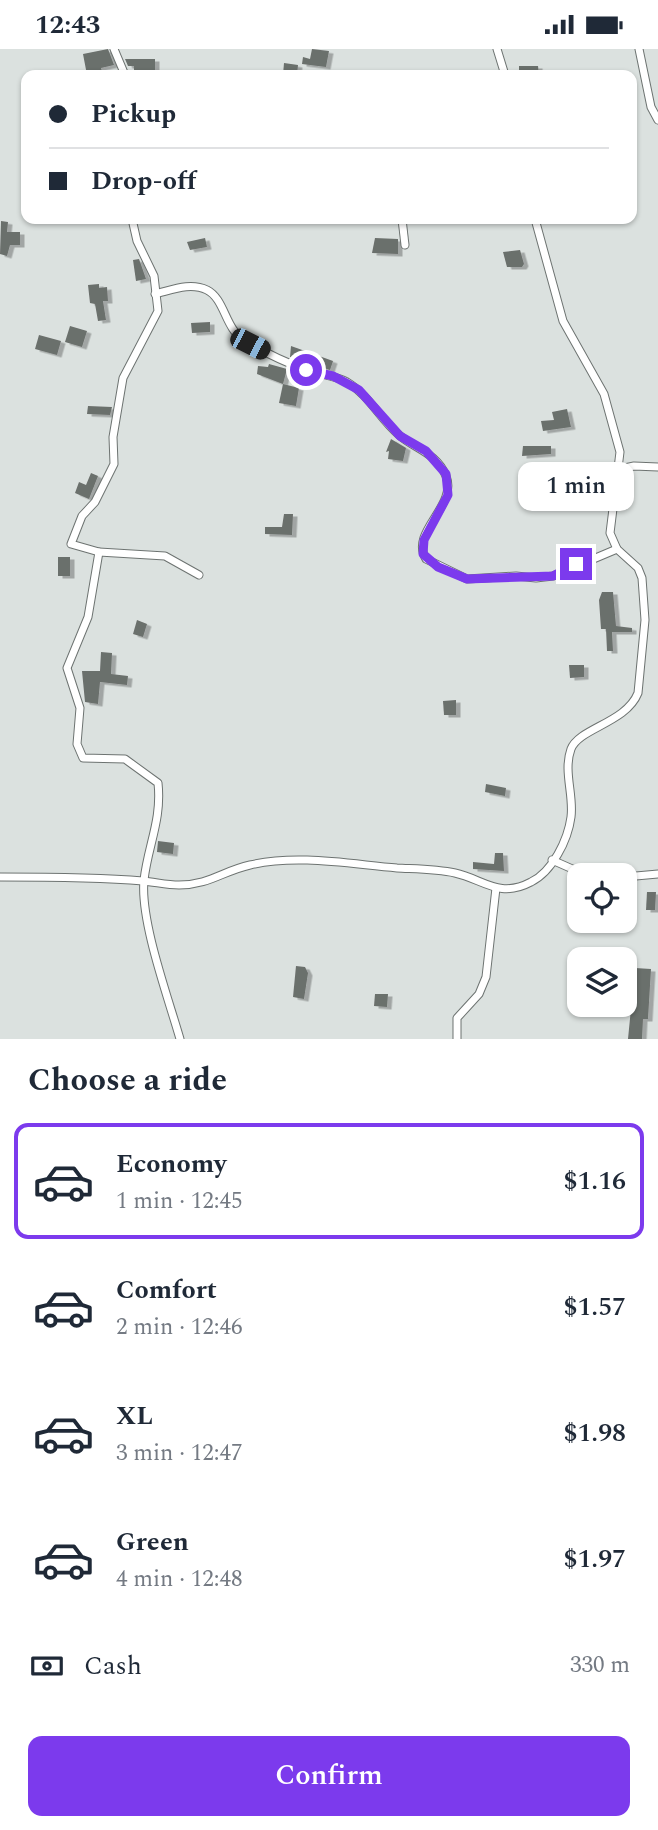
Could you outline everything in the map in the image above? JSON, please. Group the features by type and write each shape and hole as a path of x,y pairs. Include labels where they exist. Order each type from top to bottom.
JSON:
{"street":[{"path":"114,49 123,70"},
{"path":"497,49 503,70"},
{"path":"639,49 651,107 658,120"},
{"path":"133,224 137,241 153,275 158,311 155,323 136,352 121,386 113,437 114,464 95,502 82,516 71,544 99,552 165,556 199,575"},
{"path":"403,224 405,245"},
{"path":"1,878 144,881 164,885 205,883 250,865 307,860 458,874 487,888 496,888 529,883 547,871 560,849 571,817 568,782 572,747 578,739 602,727 634,703 641,681 640,660 645,620 642,578 638,568 617,549 609,521 620,469 620,452 604,394 563,321 536,224"},
{"path":"155,294 195,286 214,294 229,326 242,339 306,370 346,381 359,390 400,436 438,463 448,480 448,495 423,545 426,559 438,567 467,579 516,576 536,578 553,576 617,549"},
{"path":"620,469 634,465 658,467"},
{"path":"99,552 88,617 67,669 67,676 80,708 77,744 83,758 125,759 158,783 160,808 144,881 147,922 180,1039"},
{"path":"552,860 567,867"},
{"path":"637,876 658,874"},
{"path":"457,1039 457,1018 479,994 486,977 496,888"}],"building":[{"path":"108,49 114,65 102,70 86,70 83,54"},
{"path":"312,49 329,51 326,67 302,64 303,57 310,59"},
{"path":"125,59 155,59 155,70 134,70 134,66 128,66"},
{"path":"284,63 298,65 298,70 283,70"},
{"path":"519,66 538,66 538,70 519,70"},
{"path":"1,221 8,222 7,232 20,232 20,245 10,245 7,256 0,254"},
{"path":"205,238 207,247 190,250 187,242"},
{"path":"375,238 398,239 398,254 372,253"},
{"path":"520,250 524,264 522,267 507,267 503,252"},
{"path":"139,259 146,279 136,281 133,260"},
{"path":"99,284 99,288 107,287 108,301 103,301 106,320 98,321 95,304 90,303 88,285"},
{"path":"210,322 210,332 192,333 191,323"},
{"path":"70,326 87,331 82,347 65,342"},
{"path":"39,335 61,341 57,355 35,349"},
{"path":"291,346 333,361 330,370 290,357"},
{"path":"269,364 287,369 283,384 257,374 258,366 268,367"},
{"path":"283,384 299,388 296,406 279,403"},
{"path":"88,406 112,407 110,415 87,414"},
{"path":"567,409 571,427 543,431 541,421 554,420 552,412"},
{"path":"391,439 406,448 403,461 388,459 389,451 386,452"},
{"path":"523,446 551,446 551,454 522,456"},
{"path":"91,473 98,476 89,499 75,493 79,482 86,485"},
{"path":"284,514 293,514 292,535 265,534 265,527 282,527"},
{"path":"58,557 70,557 70,576 58,576"},
{"path":"602,592 613,592 616,626 632,628 632,632 612,632 613,651 607,651 606,629 601,629 599,600"},
{"path":"137,620 147,624 143,637 133,634"},
{"path":"101,652 112,653 111,674 128,676 127,685 100,682 98,704 85,702 82,671 100,671"},
{"path":"569,665 584,665 584,677 570,678"},
{"path":"456,700 456,715 444,715 443,701"},
{"path":"486,784 506,788 505,796 485,792"},
{"path":"158,841 174,843 173,854 157,852"},
{"path":"495,853 503,853 504,871 473,869 473,862 494,864"},
{"path":"647,892 656,892 655,910 646,910"},
{"path":"296,966 305,967 308,973 304,999 293,997"},
{"path":"637,968 651,969 648,1019 643,1019 642,1039 628,1039 630,1017 637,1017"},
{"path":"375,994 388,994 387,1007 374,1006"}],"route":[{"path":"306,370 333,376 359,390 400,436 426,451 446,474 448,495 423,545 423,554 430,562 467,579 553,576 576,564"}]}
